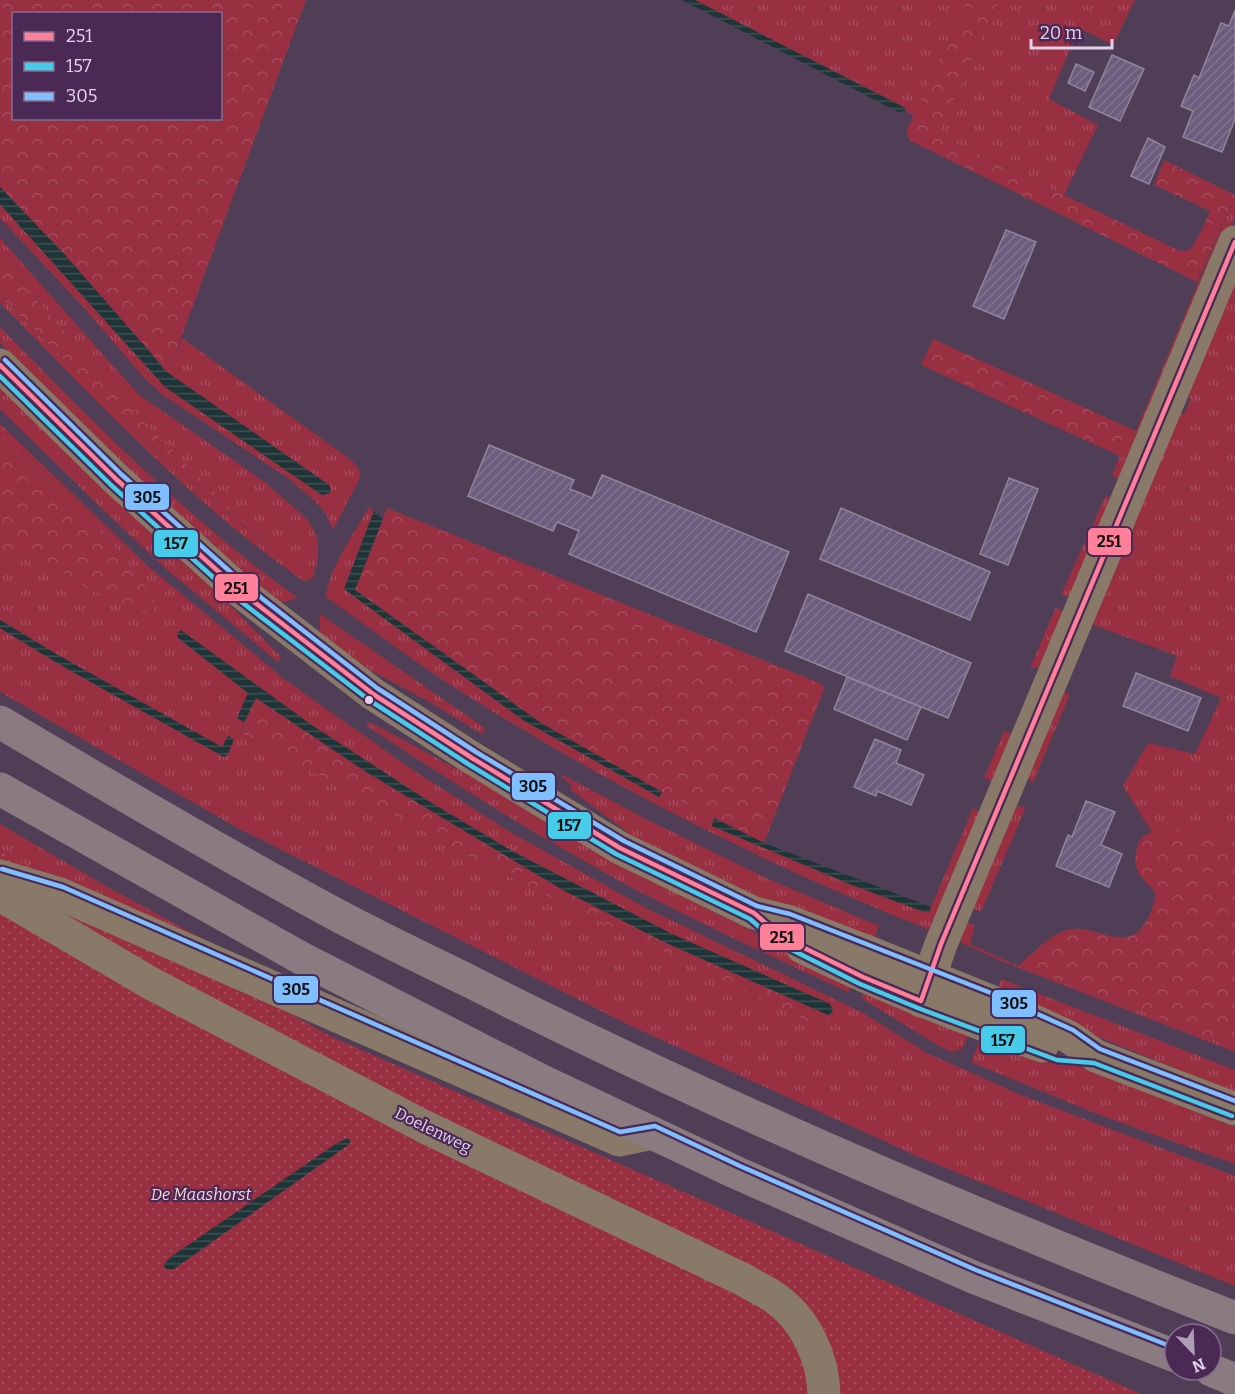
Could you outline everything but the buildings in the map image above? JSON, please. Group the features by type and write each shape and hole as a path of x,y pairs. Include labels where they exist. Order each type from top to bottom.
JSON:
{"highway":[{"path":"0,722 156,815 338,915 584,1039 796,1137 1106,1267 1235,1318"},
{"path":"0,789 301,958 542,1081 736,1173 974,1277 1163,1351"}],"street":[{"path":"925,989 941,944 1235,242"},
{"path":"0,365 116,479 240,591 374,694 472,758 620,848 754,913 782,937 863,977 925,989 1060,1053 1096,1056 1235,1109"},
{"path":"0,876 60,894 619,1140 652,1133"},
{"name":"Doelenweg","path":"0,895 152,984 412,1120 746,1281 776,1298 798,1319 817,1353 824,1379 824,1394"}],"green space":[{"path":"0,0 306,0 168,373 65,255 0,187"},
{"path":"695,0 967,0 914,115 905,111 906,108"},
{"path":"967,0 999,0 939,135 1180,251 1190,250 1210,211 1154,185 1164,160 1235,195 1197,282 911,141 907,136 907,129"},
{"path":"999,0 1135,0 1113,45 1079,28 1049,99 1098,125 1064,195 939,135"},
{"path":"1235,195 1235,218 1124,483 1112,475 1120,456 1124,457 1136,431"},
{"path":"0,204 165,387 322,495 326,495 329,485 168,373 182,338 351,460 359,469 360,478 333,530 326,514 315,501 288,478 163,395 145,379 86,310 0,218"},
{"path":"0,238 138,394 266,483 308,520 318,539 318,559 313,578 303,581 212,510 119,423 0,303 0,296 159,453 266,545 140,418 0,259"},
{"path":"0,259 140,418 275,552 159,453 0,296"},
{"path":"1235,270 1235,831 1152,832 1123,786 1148,743 1195,754 1221,698 1170,676 1177,656 1088,623 1175,414 1184,414 1191,399 1183,392"},
{"path":"0,327 71,399 180,503 257,568 298,598 280,603 203,538 126,468 0,343"},
{"path":"933,339 1136,431 1124,458 921,365"},
{"path":"0,386 217,592 281,657 278,662 165,568 0,409"},
{"path":"0,424 148,566 284,679 413,770 512,833 644,907 863,1013 927,1053 1021,1095 1235,1176 1235,1286 919,1157 631,1026 236,827 0,692 0,628 64,667 224,757 228,736 222,748 0,620 0,548 40,559 92,591 152,615 154,599 118,550 0,435","holes":["181,631 313,726 430,802 512,851 674,935 830,1004 833,1011 823,1028 503,874 240,733 244,722 237,718 248,693 177,637 178,633"]},
{"path":"0,435 118,550 154,598 152,616 92,591 40,559 0,548"},
{"path":"1106,495 1115,504 1077,598 1061,595"},
{"path":"369,507 374,511 344,589 523,720 659,797 662,792 714,818 712,826 852,885 929,912 973,808 986,815 930,930 759,856 594,771 466,695 326,597 331,576"},
{"path":"387,508 822,684 824,689 764,843 652,787 541,723 355,590"},
{"path":"1056,607 1069,617 1048,668 1030,668"},
{"path":"320,614 485,728 482,734 428,701 364,667 320,634"},
{"path":"1059,691 1070,694 1033,783 1024,774"},
{"path":"256,698 368,773 563,890 662,941 828,1015 831,1014 824,1029 503,874 240,733"},
{"path":"370,722 457,769 458,767 680,895 855,982 848,992 636,890 545,839 455,784 367,726"},
{"path":"1004,731 1018,737 999,784 984,778"},
{"path":"563,775 768,879 879,926 872,945 744,893 626,834 627,832 570,789 572,785 561,777"},
{"path":"1011,806 1026,807 981,912 968,906"},
{"path":"0,824 106,886 289,986 0,866"},
{"path":"1235,831 1235,1047 1134,1007 1018,966 1047,941 1067,930 1085,930 1113,937 1131,936 1139,931 1150,913 1156,893 1142,878 1135,862 1138,845 1144,836 1152,832"},
{"name":"De Maashorst","path":"0,850 330,1036 1141,1394 0,1394"},
{"path":"963,920 975,926 970,944 1018,966 1134,1007 1235,1047 1235,1052 1001,961 962,943 956,938"},
{"path":"1001,979 1235,1070 1235,1093 996,995"},
{"path":"866,987 971,1029 962,1049 952,1052 939,1046 861,998"},
{"path":"983,1033 1100,1074 1235,1127 1235,1164 1097,1114 971,1062"}],"shaded area":[{"path":"682,0 695,0 907,109 898,112"},
{"path":"0,187 65,255 164,370 329,485 330,493 322,495 165,387 0,204"},
{"path":"374,511 383,519 355,590 541,723 662,792 659,797 523,720 344,589"},
{"path":"0,620 222,747 228,736 234,739 228,754 224,757 64,667 0,628"},
{"path":"181,630 313,726 430,802 512,851 674,935 830,1004 833,1011 828,1015 662,941 563,890 368,773 256,698 244,722 237,718 248,693 177,637"},
{"path":"714,818 764,843 931,907 929,912 852,885 712,826"},
{"path":"348,1138 351,1143 174,1269 165,1269 164,1264 172,1256 337,1143"}],"transit line":[{"name":"251","path":"0,365 116,479 240,591 373,694 472,758 620,848 754,913 782,937 863,977 921,1001 941,944 1235,242"},
{"name":"305","path":"5,360 121,474 245,585 377,688 476,752 624,841 757,906 790,914 991,993 1073,1030 1100,1049 1235,1101"},
{"name":"157","path":"0,376 111,485 235,597 369,700 468,764 616,854 750,919 778,943 860,984 1057,1060 1094,1063 1232,1116"},
{"name":"305","path":"2,869 63,887 620,1132 655,1126 976,1270 1163,1343"}]}
